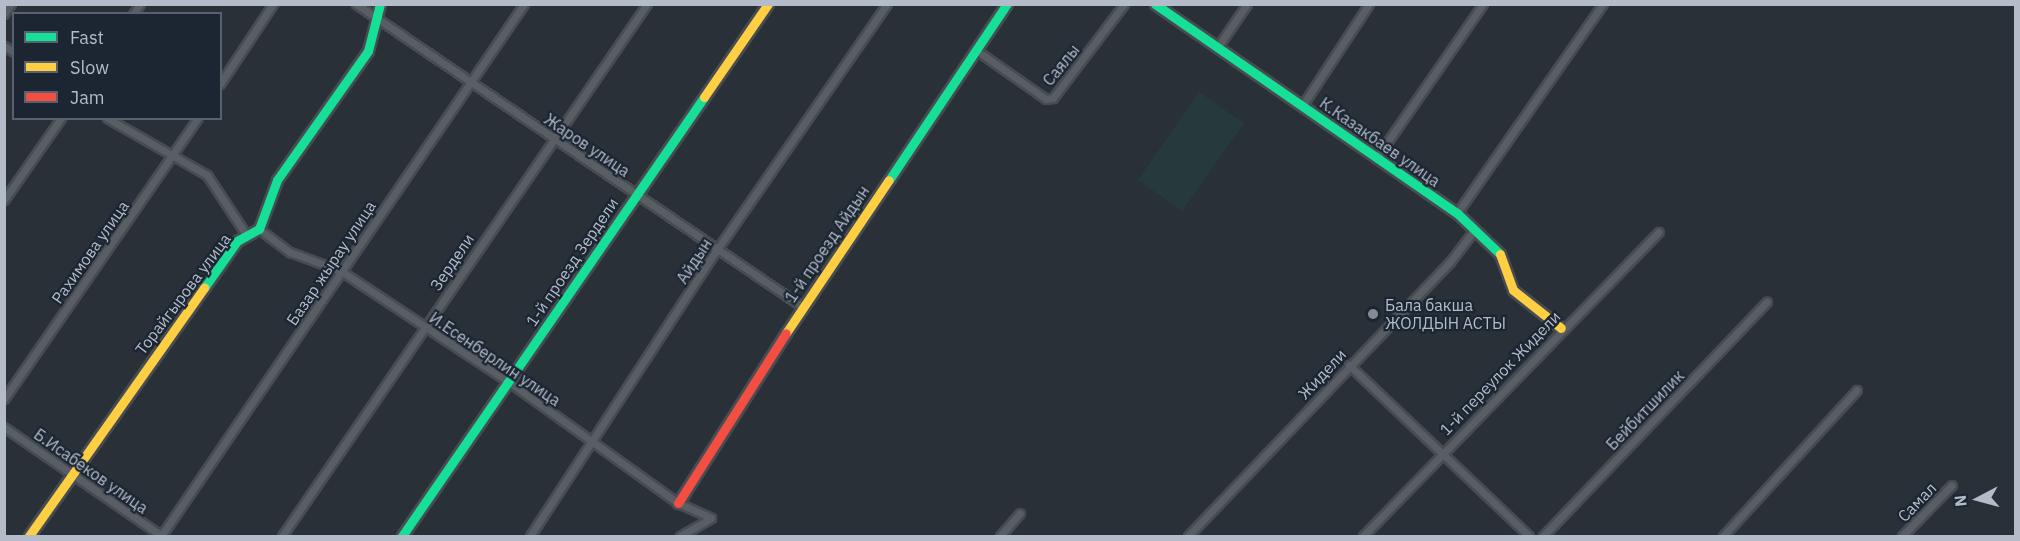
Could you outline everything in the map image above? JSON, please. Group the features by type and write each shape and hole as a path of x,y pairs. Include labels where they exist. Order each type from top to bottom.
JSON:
{"street":[{"path":"4,14 11,4"},
{"path":"222,81 273,4"},
{"name":"Жаров улица","path":"356,4 378,22 472,82 716,251 803,307"},
{"path":"259,229 277,180 368,51 378,22 380,4"},
{"name":"Базар жырау улица","path":"162,536 524,4"},
{"name":"Зердели","path":"282,537 647,4"},
{"name":"1-й проезд Зердели","path":"402,537 768,4"},
{"name":"Айдын","path":"530,537 716,251 887,4"},
{"name":"1-й проезд Айдын","path":"678,503 803,307 1007,4"},
{"name":"Саялы","path":"976,50 1046,99 1053,98 1124,4"},
{"name":"К.Казакбаев улица","path":"1155,4 1456,213 1500,254 1513,290 1561,328"},
{"path":"1217,48 1247,4"},
{"path":"1302,106 1369,4"},
{"path":"1377,157 1483,4"},
{"path":"1456,213 1603,4"},
{"path":"4,200 60,120"},
{"path":"110,120 171,159 207,175 247,236"},
{"name":"Рахимова улица","path":"4,399 197,120"},
{"name":"Торайгырова улица","path":"29,537 237,241 259,229"},
{"name":"И.Есенберлин улица","path":"259,229 290,252 341,271 424,328 509,382 678,503 711,518 680,537"},
{"name":"Жидели","path":"1188,537 1349,365 1450,262 1475,229"},
{"name":"1-й переулок Жидели","path":"1364,537 1561,328 1659,232"},
{"name":"Бейбитшилик","path":"1543,537 1767,302"},
{"path":"1349,365 1529,537"},
{"path":"1723,537 1857,390"},
{"name":"Б.Исабеков улица","path":"4,427 162,536"},
{"name":"Самал","path":"1902,537 1952,485"},
{"path":"1000,537 1020,513"}],"green space":[{"path":"1199,92 1244,123 1182,211 1138,180"}],"traffic: fast":[{"path":"204,288 237,241 259,229 277,180 368,51 380,4"},
{"path":"889,180 1007,4"},
{"path":"1155,4 1457,213 1500,254"},
{"path":"402,536 704,97"}],"traffic: slow":[{"path":"704,97 768,4"},
{"path":"786,333 889,180"},
{"path":"1500,254 1513,290 1561,328"},
{"path":"29,536 204,288"}],"traffic: jam":[{"path":"678,503 786,333"}],"place":[{"name":"Бала бакша ЖОЛДЫН АСТЫ","path":"1373,314"}]}
